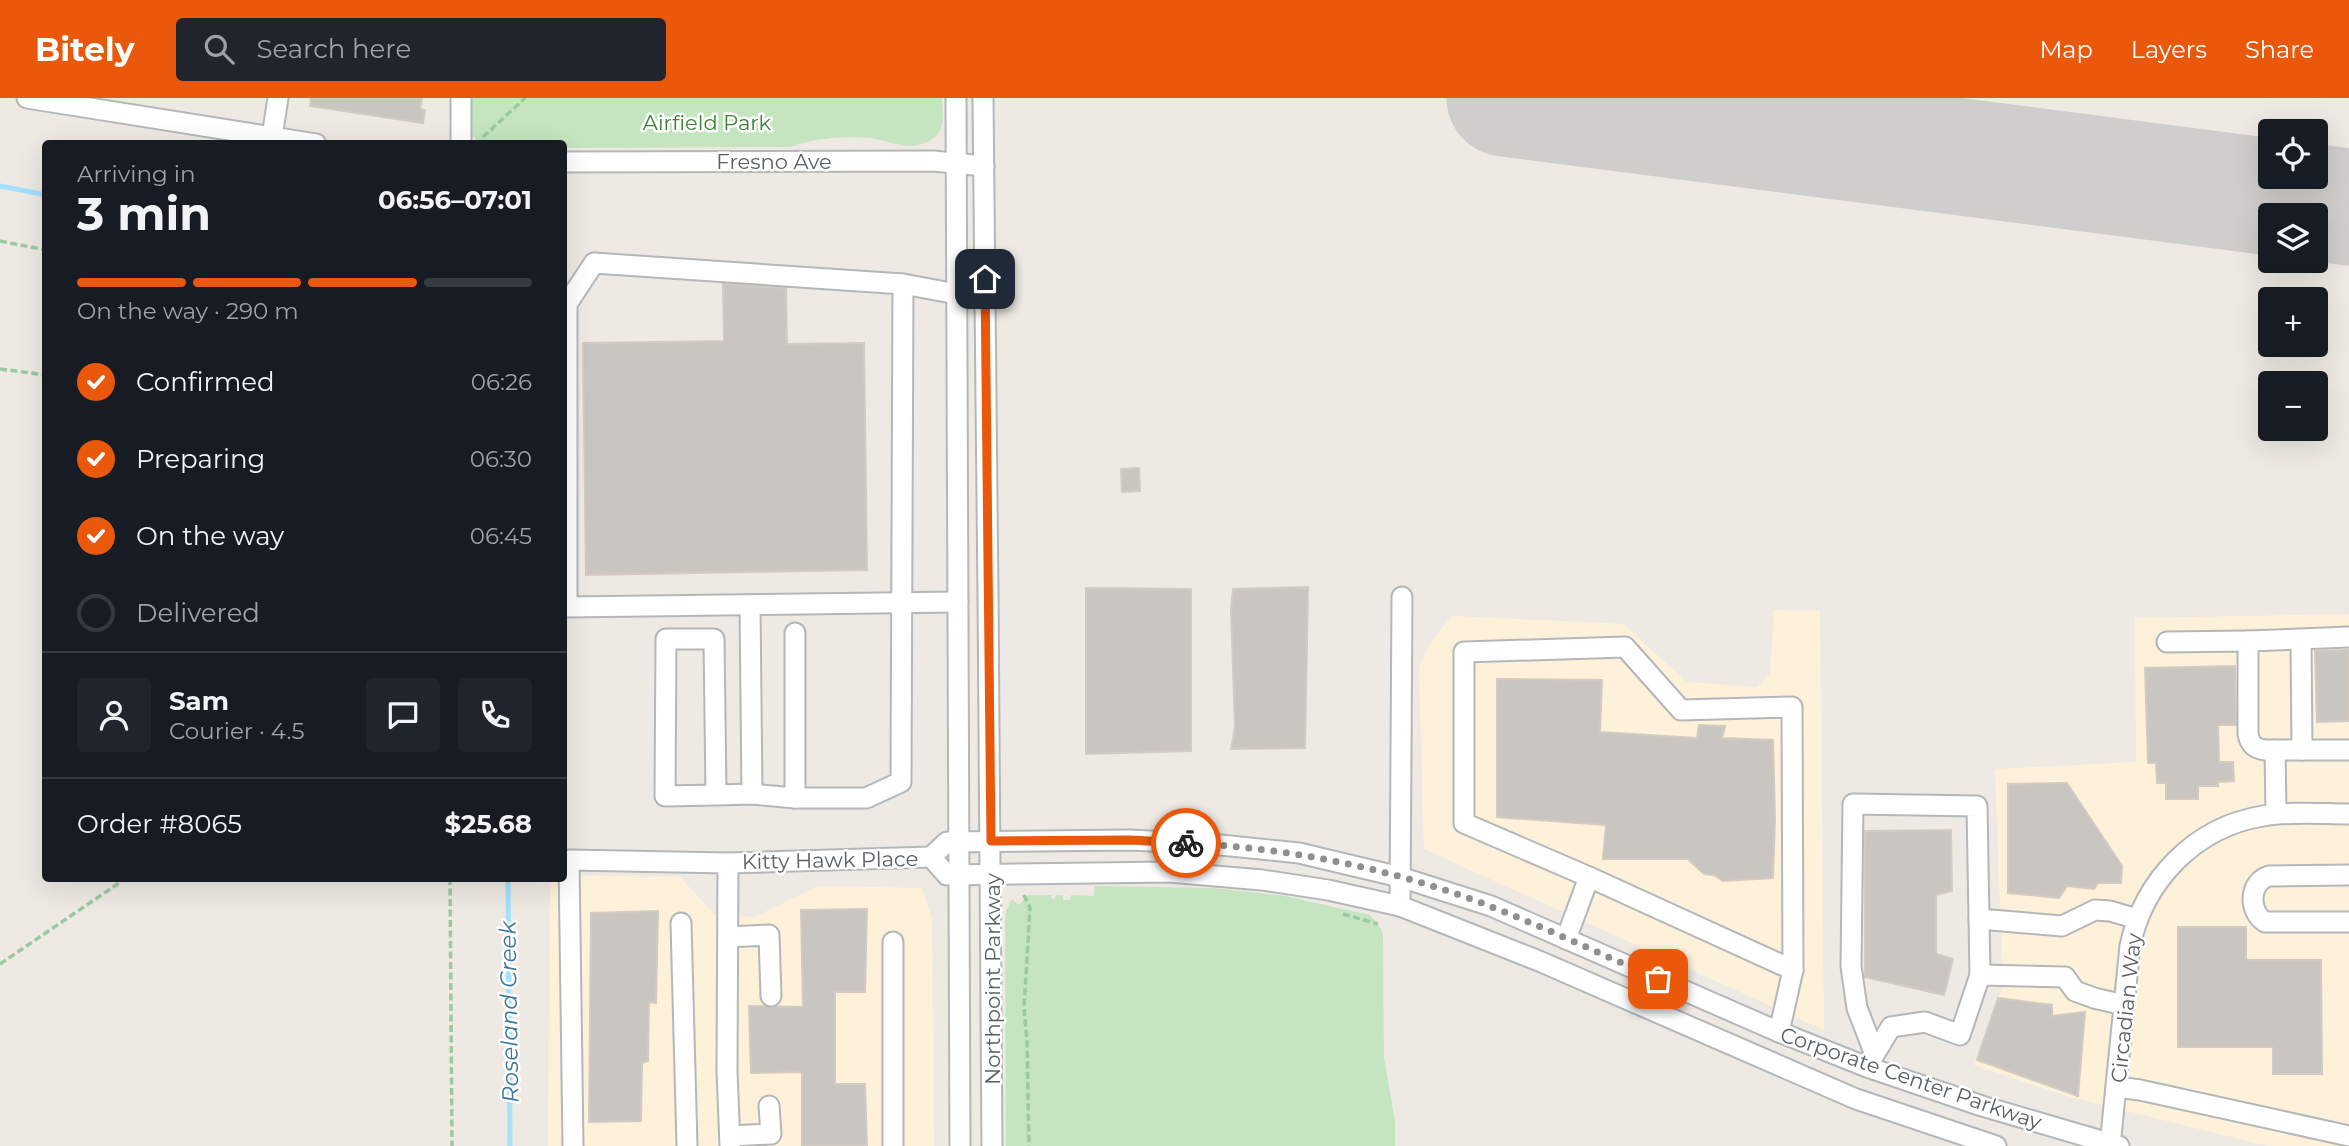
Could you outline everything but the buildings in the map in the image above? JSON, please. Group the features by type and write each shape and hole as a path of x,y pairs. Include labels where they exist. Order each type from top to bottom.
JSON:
{"street":[{"path":"27,98 88,103 294,140"},
{"path":"272,136 278,98"},
{"path":"461,98 461,140"},
{"name":"Northpoint Parkway","path":"956,98 960,1146"},
{"name":"Northpoint Parkway","path":"983,98 992,875 992,1146"},
{"name":"Fresno Ave","path":"567,162 956,162 984,166"},
{"path":"958,602 567,607 567,304 594,263 903,284 957,294 984,293"},
{"path":"716,795 714,639 666,639 666,796 716,795 752,794 866,798 901,782 903,284"},
{"path":"1400,906 1402,597"},
{"path":"750,604 752,794"},
{"path":"795,633 795,797"},
{"path":"2167,642 2349,637"},
{"path":"2301,640 2302,750"},
{"path":"2248,641 2249,739 2255,748 2349,750"},
{"path":"1779,1032 1794,970 1792,707 1681,710 1625,647 1464,652 1464,823 1794,970"},
{"path":"2276,750 2276,814"},
{"path":"1853,804 1978,806 1980,975 1960,1035 1925,1022 1891,1027 1871,1060 1857,1008 1852,966 1853,804"},
{"name":"Circadian Way","path":"2113,1145 2130,946 2137,919 2162,875 2193,846 2236,823 2276,814 2349,814"},
{"name":"Corporate Center Parkway","path":"931,857 947,842 1130,840 1211,844 1299,853 1400,877 1491,906 1779,1032 1871,1060 1982,1106 2113,1145"},
{"path":"931,857 947,875 959,875"},
{"name":"Kitty Hawk Place","path":"573,1146 569,860 728,863 931,857"},
{"path":"728,863 727,1071 730,1141 772,1140 769,1106"},
{"name":"Corporate Center Parkway","path":"959,875 1169,872 1275,882 1328,890 1400,906 1539,961 1856,1099 1996,1146"},
{"path":"2349,875 2269,876 2263,878 2255,887 2253,901 2256,915 2265,922 2349,922"},
{"path":"1566,939 1589,877"},
{"path":"1979,919 2062,926 2095,910 2137,919"},
{"path":"681,923 687,1146"},
{"path":"728,937 769,935 771,996"},
{"path":"892,942 893,1146"},
{"path":"1980,975 2065,977 2075,991 2124,1004"},
{"path":"2117,1087 2349,1136"}],"path":[{"path":"483,137 526,98"},
{"path":"0,241 42,249"},
{"path":"0,369 42,374"},
{"path":"0,964 116,882"},
{"path":"450,882 452,1146"},
{"path":"1024,895 1030,908 1024,1008 1029,1146"},
{"path":"1334,911 1378,924"}],"shaded area":[{"path":"1774,610 1820,611 1824,1030 1424,849 1419,667 1430,644 1452,616 1623,624 1687,682 1757,687 1770,673"},
{"path":"2349,614 2349,1146 2268,1146 2066,1096 1974,1065 2003,986 1995,769 2136,762 2135,618"},
{"path":"567,875 680,877 715,915 754,917 818,886 922,888 932,919 934,1146 548,1146 550,882 567,882"}],"green space":[{"name":"Airfield Park","path":"472,98 942,98 943,119 940,131 932,140 914,146 850,137 790,147 567,148 567,140 476,140 471,134"},
{"path":"1095,886 1212,888 1285,896 1370,915 1381,929 1383,937 1384,1058 1395,1121 1395,1146 1006,1146 1006,911 1012,899 1019,905 1028,895 1051,895 1051,898 1055,899 1056,895 1063,895 1063,900 1070,900 1071,895 1094,896"}],"waterway":[{"name":"Roseland Creek","path":"0,186 42,194"},
{"name":"Roseland Creek","path":"508,882 510,1146"}],"runway":[{"path":"1505,98 2349,207"}],"way so far":[{"path":"1186,843 1299,853 1400,877 1491,906 1658,979"}],"route":[{"path":"985,279 991,841 1130,840 1186,843"}]}
